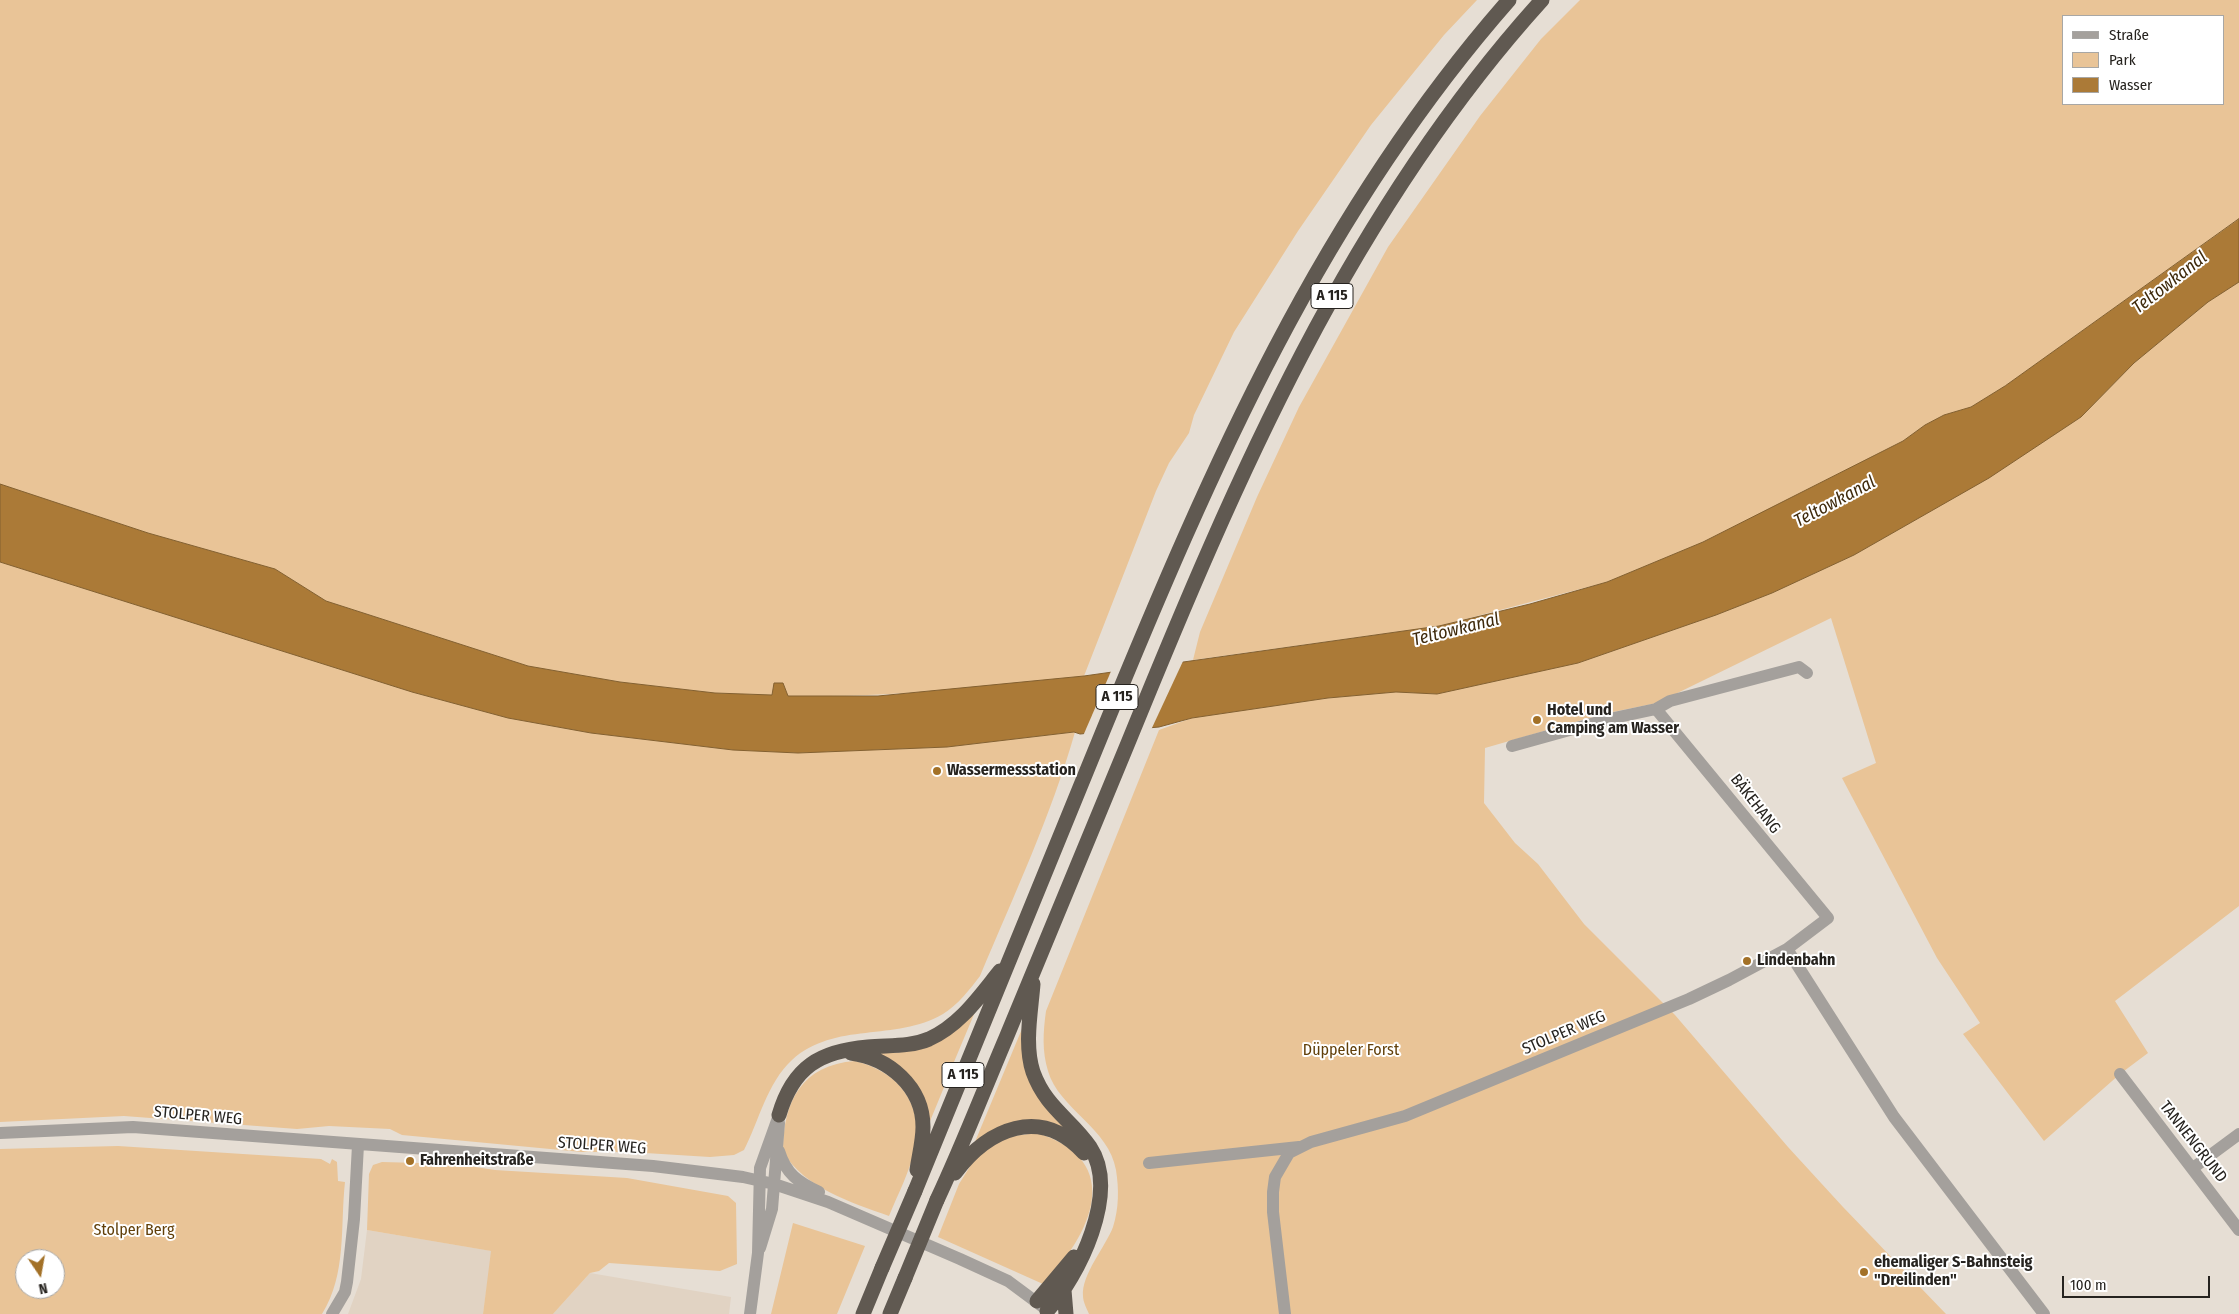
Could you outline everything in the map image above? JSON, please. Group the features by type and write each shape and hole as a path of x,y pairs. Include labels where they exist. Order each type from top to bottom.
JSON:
{"highway":[{"name":"A 115","path":"863,1314 1151,613 1230,434 1284,327 1372,180 1418,113 1470,46 1509,0"},
{"name":"A 115","path":"890,1314 1177,624 1287,380 1340,282 1434,137 1471,86 1542,0"},
{"path":"779,1115 785,1094 794,1080 819,1059 837,1052 868,1047 897,1046 928,1039 954,1024 972,1006 1010,958"},
{"path":"1035,968 1029,1027 1032,1070 1048,1102 1090,1147 1096,1158 1099,1171 1100,1201 1098,1215 1064,1290 1044,1309"},
{"path":"837,1052 866,1055 888,1066 899,1074 912,1090 918,1104 923,1128 914,1191"},
{"path":"940,1194 967,1156 982,1143 1001,1131 1022,1126 1038,1126 1071,1140 1099,1171"},
{"path":"1044,1309 1087,1240"},
{"path":"1064,1290 1066,1314"}],"street":[{"path":"1512,746 1608,719 1656,709 1670,701 1799,667 1807,672"},
{"name":"BÄKEHANG","path":"1656,709 1828,918"},
{"name":"STOLPER WEG","path":"1149,1163 1299,1147 1405,1116 1729,980 1787,949 1828,918"},
{"path":"1787,949 1894,1117 2044,1314"},
{"name":"TANNENGRUND","path":"2120,1074 2239,1230"},
{"path":"758,1253 770,1217 778,1146 779,1115"},
{"path":"750,1314 758,1253 758,1181 763,1156 779,1115"},
{"name":"STOLPER WEG","path":"0,1133 133,1127 653,1166 758,1181 774,1184 828,1202 983,1269 1008,1281 1044,1309"},
{"path":"2193,1168 2239,1134"},
{"path":"332,1314 345,1292 347,1282 354,1219 358,1145"},
{"path":"778,1146 787,1172 795,1180 821,1194 828,1202"},
{"name":"STOLPER WEG","path":"1285,1314 1273,1192 1275,1177 1282,1163 1289,1153 1299,1147"}],"shaded area":[{"path":"367,1230 492,1251 483,1314 348,1314 361,1279"},
{"path":"590,1273 731,1297 729,1314 553,1314"}],"green space":[{"path":"0,0 1477,0 1444,35 1371,125 1298,231 1234,332 1194,415 1189,433 1169,463 1156,491 1084,676 937,691 863,695 788,696 783,684 775,683 772,695 715,693 620,682 528,666 326,601 275,569 148,533 0,484"},
{"path":"1580,0 2239,0 2239,219 2005,386 1971,407 1944,415 1925,425 1903,441 1773,508 1703,542 1607,582 1439,626 1193,660 1200,632 1257,497 1299,407 1388,247 1480,116 1541,39"},
{"name":"Düppeler Forst","path":"2239,282 2239,906 2115,1001 2148,1053 2120,1074 2044,1141 1963,1034 1980,1023 1937,958 1842,778 1876,763 1831,618 1657,703 1603,714 1485,748 1484,803 1515,843 1538,864 1584,924 1675,1015 1788,1147 1946,1314 1089,1314 1084,1301 1083,1288 1090,1270 1110,1235 1115,1220 1118,1198 1116,1170 1112,1155 1104,1142 1062,1097 1054,1084 1048,1071 1045,1056 1045,1019 1046,1011 1159,730 1192,718 1328,698 1396,692 1437,694 1578,663 1716,615 1772,593 1854,555 1989,477 2081,417 2134,363 2208,302"},
{"path":"0,562 412,692 508,718 591,733 733,750 798,753 947,747 1075,732 1055,794 1031,855 980,976 972,986 959,1001 943,1014 924,1022 905,1028 827,1040 809,1048 792,1060 783,1069 770,1091 744,1150 734,1155 710,1157 629,1152 582,1152 402,1135 390,1129 329,1126 297,1129 124,1116 0,1122"},
{"path":"975,1012 951,1069 949,1068 945,1079 947,1080 928,1126 921,1102 867,1053 895,1053 913,1050"},
{"path":"1024,1024 1024,1048 1074,1136 1044,1125 972,1149"},
{"path":"855,1061 883,1072 895,1081 911,1103 915,1117 917,1132 913,1157 889,1216 844,1199 816,1184 792,1165 783,1152 787,1117 799,1089 809,1078 821,1070 837,1064"},
{"path":"1037,1133 1065,1146 1083,1162 1091,1180 1092,1201 1086,1222 1075,1244 1043,1284 938,1237 959,1184 976,1157 1005,1137"},
{"name":"Stolper Berg","path":"118,1146 321,1159 330,1164 332,1159 337,1162 338,1181 345,1182 341,1250 335,1283 330,1299 322,1314 0,1314 0,1149"},
{"path":"382,1162 456,1164 495,1170 627,1178 728,1196 736,1203 737,1264 720,1271 609,1263 599,1271 590,1273 553,1314 483,1314 491,1251 367,1230 369,1174 373,1165"},
{"path":"793,1223 865,1246 837,1314 771,1314"}],"water":[{"name":"Teltowkanal","path":"2239,219 2239,282 2208,302 2134,363 2081,417 1989,478 1854,555 1772,593 1716,615 1578,663 1437,694 1396,692 1328,698 1192,718 1159,727 1080,734 1074,732 947,747 798,753 733,750 591,733 508,718 412,692 0,562 0,484 148,533 275,569 326,601 528,666 620,682 715,693 772,695 774,683 783,683 788,696 878,696 1084,676 1439,626 1530,604 1607,582 1703,542 1903,441 1925,425 1944,415 1971,407 2005,386"}],"pier":[{"path":"1184,659 1151,730 1083,736 1112,669"}],"place":[{"name":"Hotel und Camping am Wasser","path":"1537,720"},
{"name":"Wassermessstation","path":"937,771"},
{"name":"Lindenbahn","path":"1747,961"},
{"name":"Fahrenheitstraße","path":"410,1161"},
{"name":"ehemaliger S-Bahnsteig \"Dreilinden\"","path":"1864,1272"}]}
